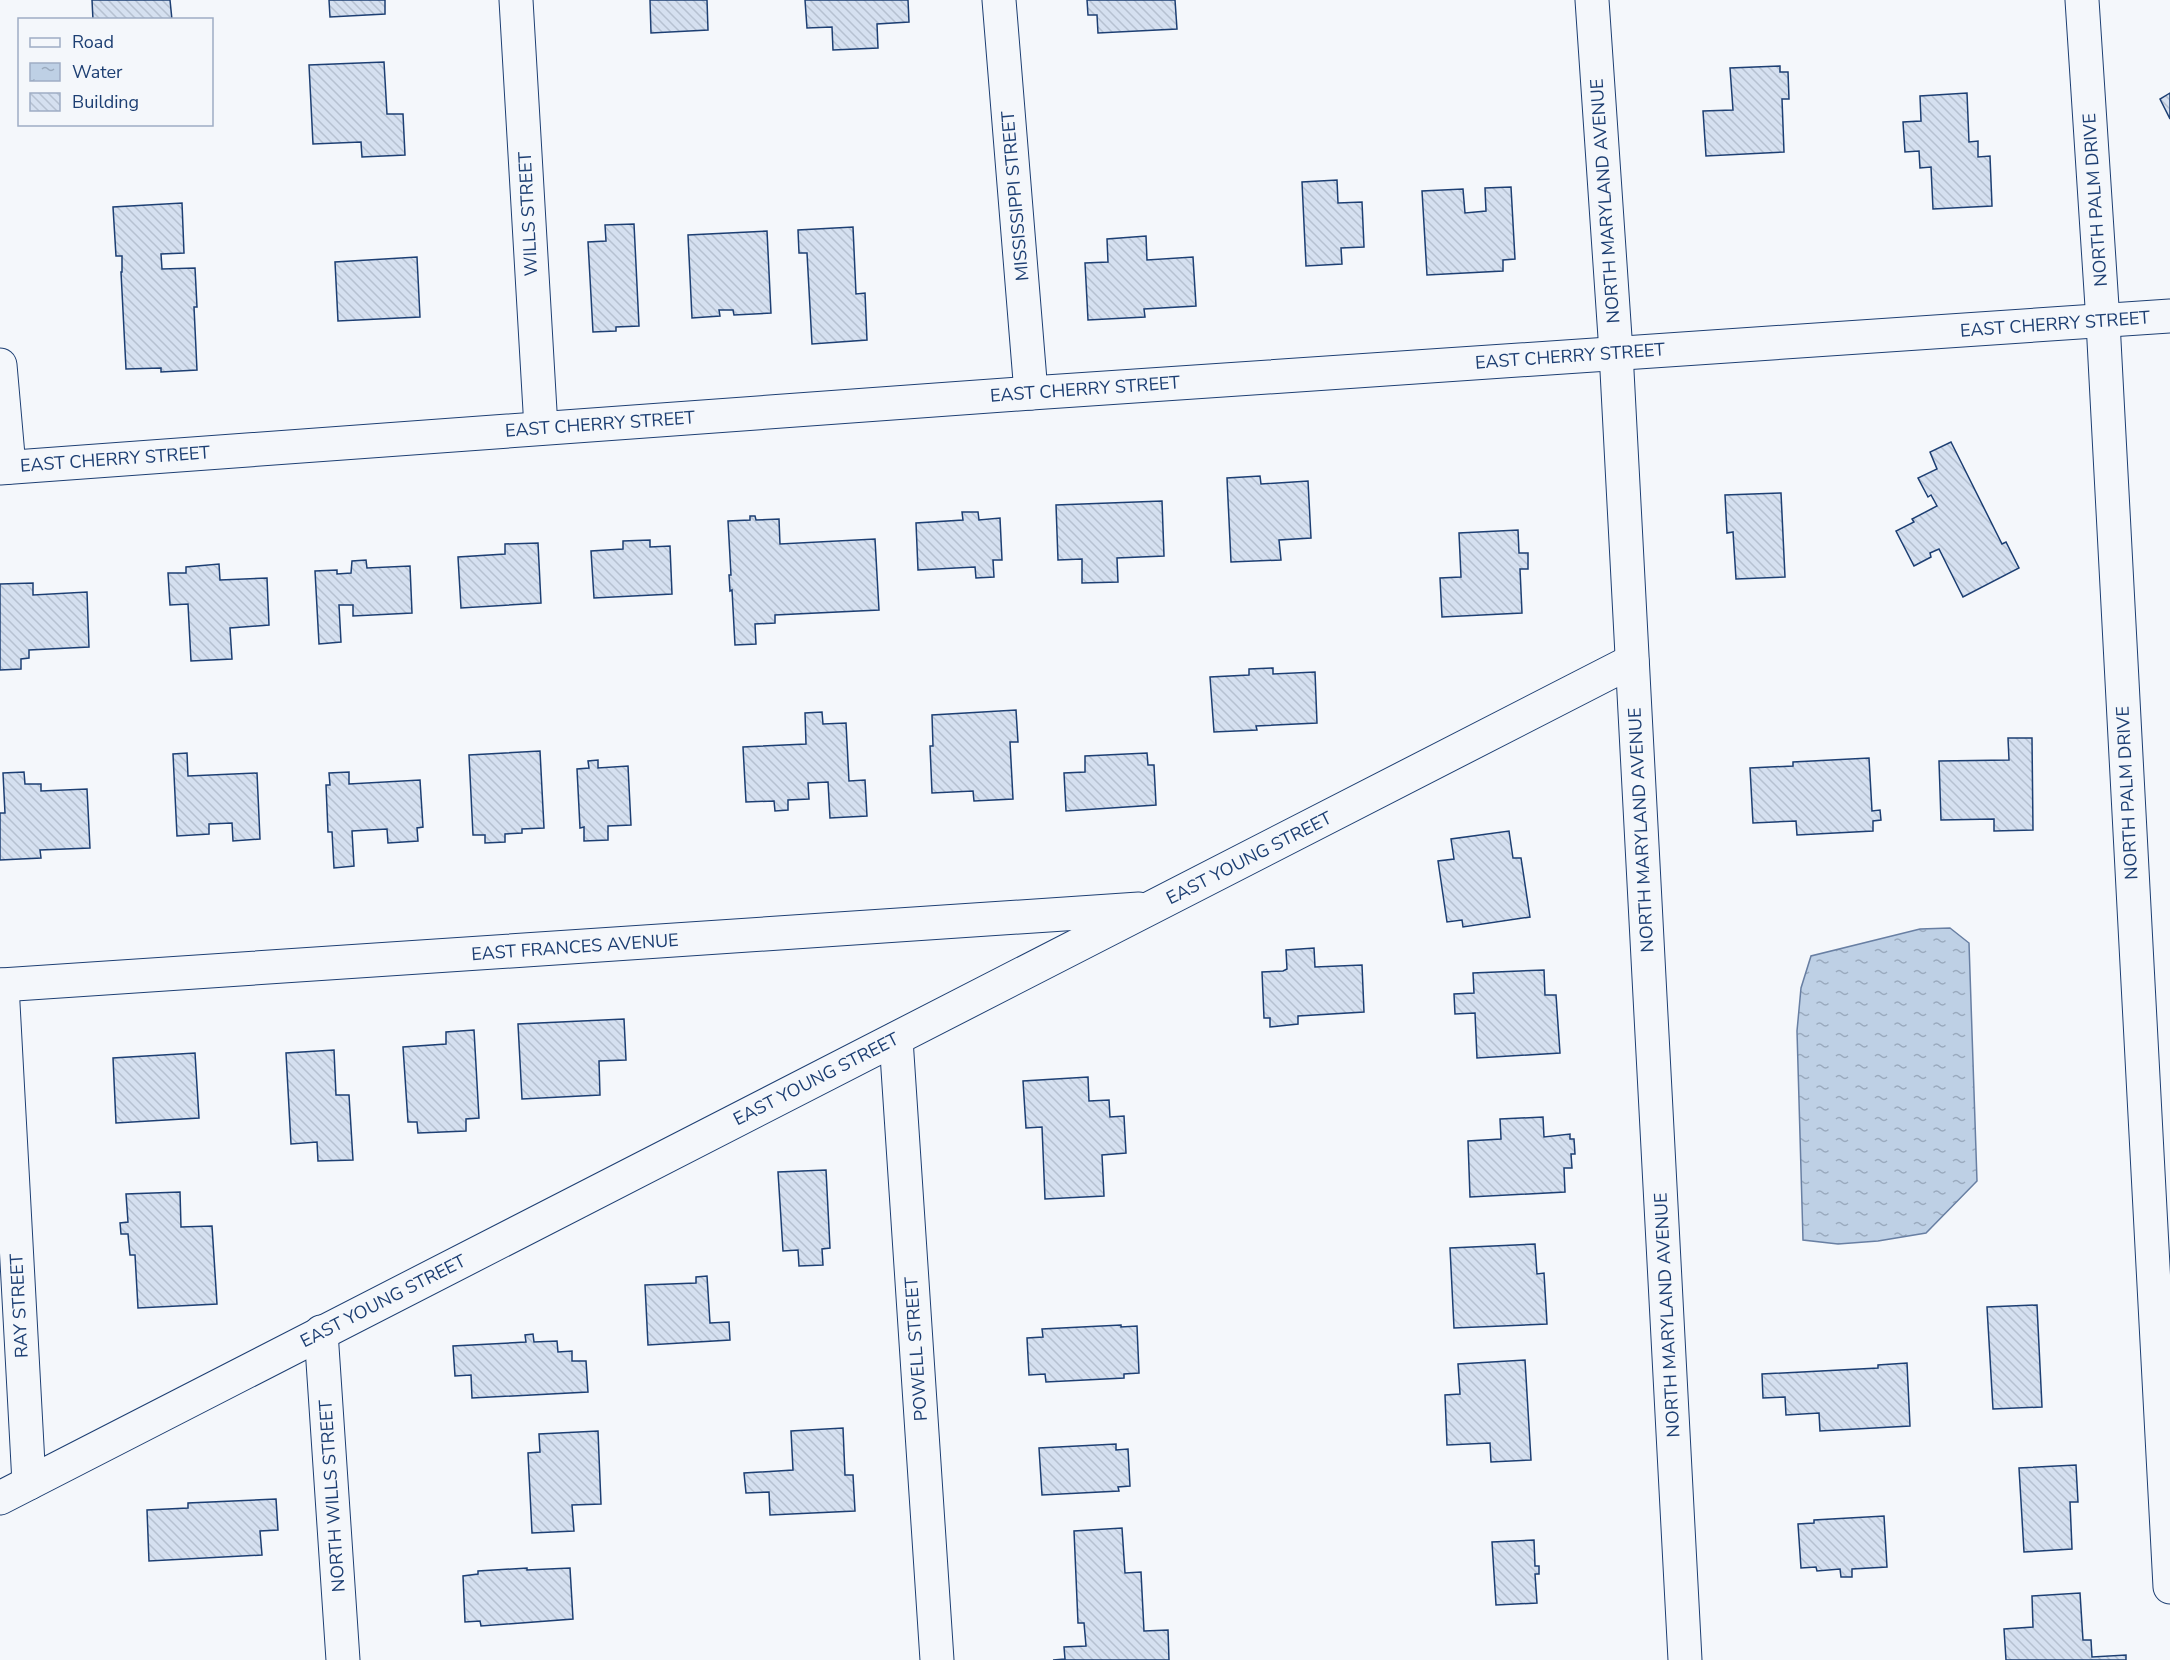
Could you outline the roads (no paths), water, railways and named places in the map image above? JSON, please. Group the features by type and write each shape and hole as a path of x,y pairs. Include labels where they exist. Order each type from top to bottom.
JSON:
{"street":[{"name":"WILLS STREET","path":"516,0 540,428"},
{"name":"MISSISSIPPI STREET","path":"999,0 1031,393"},
{"name":"NORTH MARYLAND AVENUE","path":"1592,0 1616,352 1685,1660"},
{"name":"NORTH PALM DRIVE","path":"2082,0 2103,322 2170,1587"},
{"name":"EAST CHERRY STREET","path":"5,468 1031,393 2170,316"},
{"path":"0,365 5,468"},
{"name":"EAST YOUNG STREET","path":"0,1498 1632,661"},
{"name":"EAST FRANCES AVENUE","path":"1,985 1151,908"},
{"name":"RAY STREET","path":"1,985 29,1483"},
{"name":"POWELL STREET","path":"896,1039 937,1660"},
{"name":"NORTH WILLS STREET","path":"321,1332 343,1660"}],"water":[{"path":"1950,928 1969,943 1977,1181 1926,1233 1878,1241 1838,1244 1803,1240 1797,1031 1801,988 1811,956 1920,929"}]}
